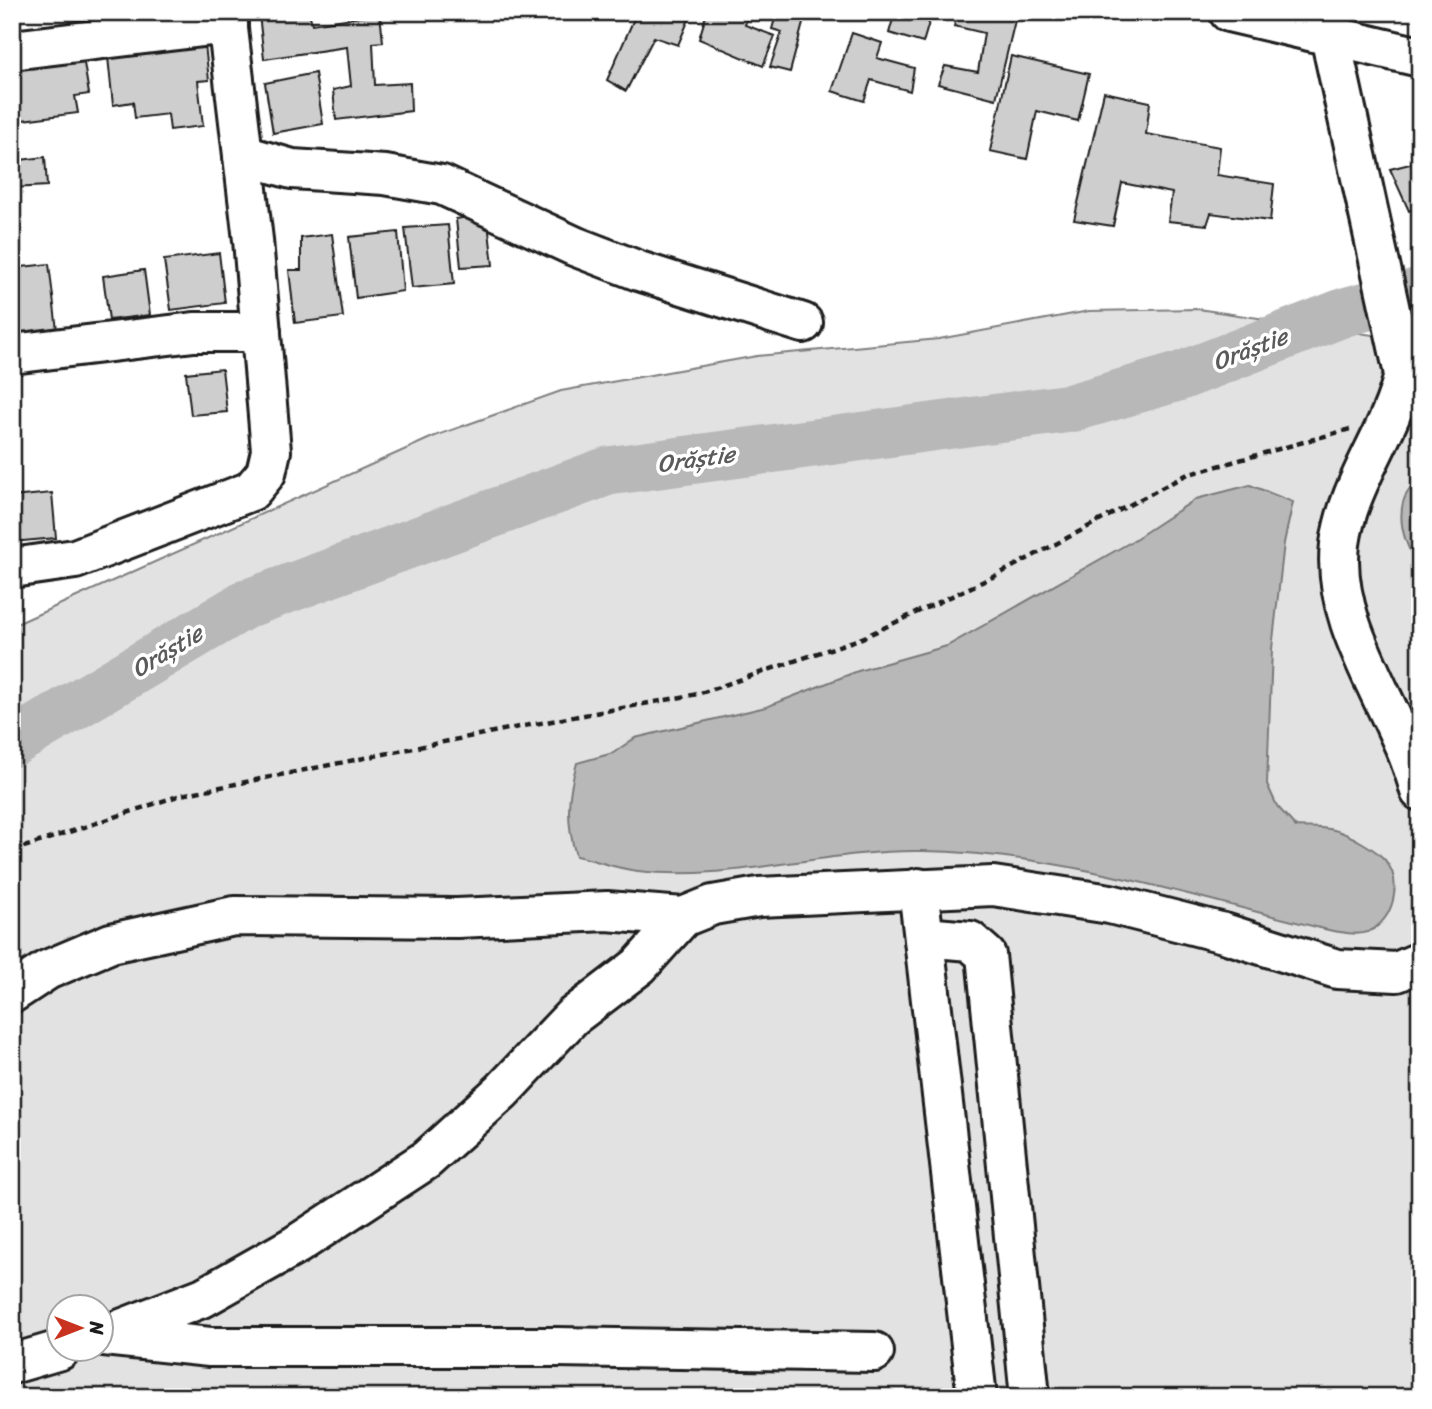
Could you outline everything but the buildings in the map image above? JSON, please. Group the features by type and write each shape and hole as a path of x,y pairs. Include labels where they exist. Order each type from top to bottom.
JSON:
{"street":[{"path":"1229,12 1331,36 1413,61"},
{"path":"12,50 227,18 271,451 266,473 251,491 75,559 12,568"},
{"path":"1331,36 1362,191 1404,374 1398,400 1350,505 1340,544 1340,584 1352,627 1412,758 1420,791"},
{"path":"243,155 292,169 395,176 442,185 595,255 803,323"},
{"path":"12,354 194,332 261,332"},
{"path":"116,1331 204,1297 296,1245 426,1160 502,1090 572,1017 639,966 683,917 713,905 760,897 993,886 1110,904 1224,933 1337,968 1396,972 1420,962"},
{"path":"918,888 977,1397"},
{"path":"12,993 47,970 111,943 234,916 457,918 607,911 683,917"},
{"path":"925,937 970,942 986,956 1031,1397"},
{"path":"116,1337 210,1347 556,1347 874,1352"},
{"path":"12,1364 46,1353"}],"path":[{"path":"12,850 181,795 698,694 862,638 997,575 1186,475 1321,434 1389,421"}],"shaded area":[{"path":"1198,309 1420,342 1420,1397 12,1397 12,626 435,436 561,391 757,356 939,339 1089,311"},
{"path":"1420,481 1420,566 1413,557 1404,534 1402,510 1405,498"},
{"path":"1250,485 1293,502 1284,543 1272,649 1267,784 1277,806 1296,827 1325,828 1340,832 1368,846 1385,860 1393,877 1394,896 1382,922 1370,931 1355,934 1333,931 1079,869 975,854 887,852 744,869 673,873 630,870 576,856 569,810 577,763 613,753 635,738 766,707 858,671 947,646 1129,543 1196,499"}],"waterway":[{"name":"Orăștie","path":"12,743 246,604 608,471 1071,408 1178,377 1345,312 1420,292"}]}
